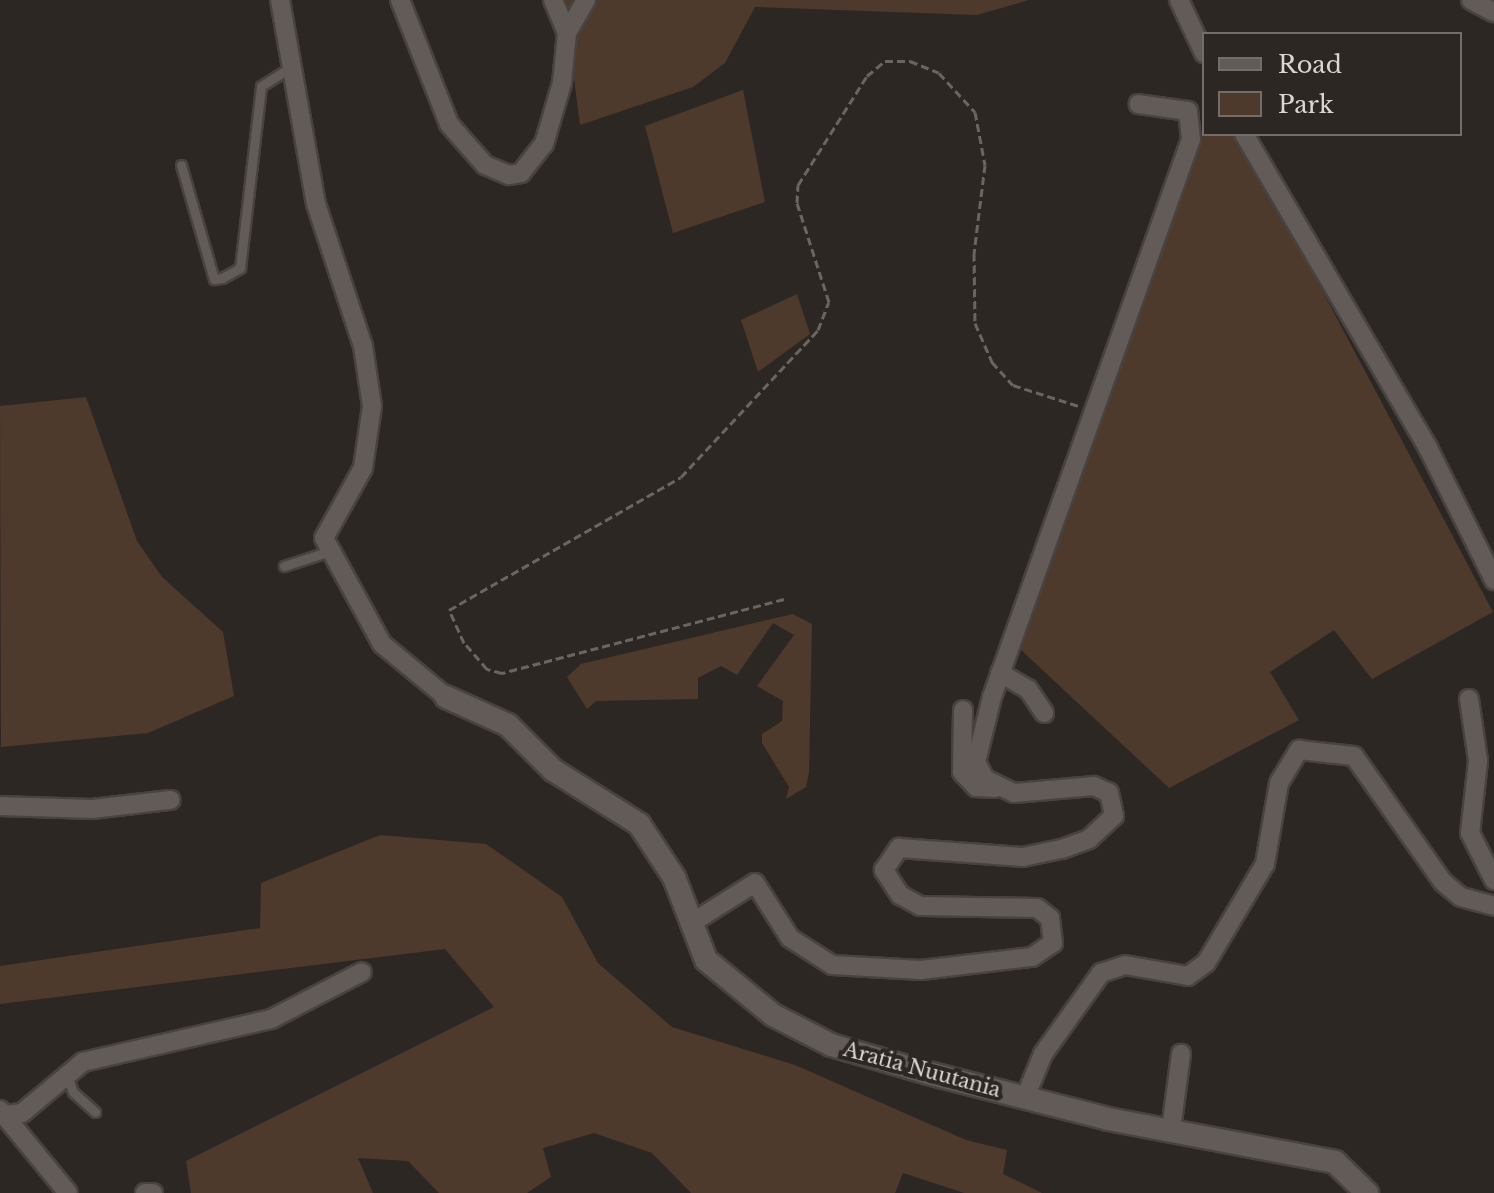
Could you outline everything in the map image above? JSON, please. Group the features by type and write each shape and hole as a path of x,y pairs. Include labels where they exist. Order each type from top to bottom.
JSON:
{"street":[{"path":"280,0 316,204 363,346 372,406 363,468 324,530 330,551 382,644 446,697"},
{"path":"400,0 449,124 485,165 509,175 521,173 544,144 562,83 567,33 586,0"},
{"path":"553,0 567,33"},
{"path":"1179,0 1202,49"},
{"path":"1471,0 1494,12"},
{"path":"998,789 976,762 1000,673 1191,139 1188,111 1138,104"},
{"path":"1245,136 1428,448 1494,580"},
{"path":"1000,673 1028,689 1044,713"},
{"name":"Aratia Nuutania","path":"446,697 508,725 553,770 623,809 674,877 690,924 725,981 819,1038 1025,1098 1335,1162 1367,1193"},
{"path":"1469,699 1478,761 1470,833 1494,880"},
{"path":"690,924 755,883 790,938 832,965 921,970 1045,952 1055,932 1037,908 920,906 887,881 888,854 899,848 1023,857 1089,839 1114,816 1109,793 1094,786 1033,794 976,787 962,772 963,710"},
{"name":"Aratia Nuutania","path":"1025,1098 1043,1054 1101,973 1125,965 1188,976 1206,963 1265,864 1279,783 1299,750 1354,756 1443,882 1461,897 1494,906"},
{"path":"0,806 92,809 170,800"},
{"path":"2,1112 22,1113 67,1075 122,1049 271,1019 362,972"},
{"path":"1171,1130 1181,1054"},
{"path":"2,1112 68,1193"},
{"path":"145,1193 153,1193"}],"lane":[{"path":"181,165 214,279 222,278 240,268 261,86 293,66"},
{"path":"284,566 330,551"},
{"path":"67,1075 73,1092 95,1112"}],"path":[{"path":"784,599 502,673 487,669 464,643 449,610 681,477 818,330 829,302 797,203 798,185 867,76 885,61 910,61 939,73 975,112 985,165 974,253 975,323 992,362 1013,385 1092,410"}],"green space":[{"path":"564,0 1029,0 977,15 755,7 725,63 693,87 580,125"},
{"path":"743,90 765,202 673,233 645,126"},
{"path":"1202,135 1240,136 1493,612 1372,679 1334,630 1270,672 1299,720 1169,788 1020,649"},
{"path":"797,294 810,334 758,372 741,320"},
{"path":"86,397 137,541 162,577 223,632 234,696 148,733 1,747 0,406"},
{"path":"793,614 812,624 809,772 806,787 786,799 789,787 762,743 762,734 782,721 783,701 757,686 794,635 773,623 737,675 721,666 698,678 698,699 596,701 587,709 567,677 581,664"},
{"path":"380,835 486,844 562,897 598,963 672,1027 795,1065 966,1140 1007,1150 1003,1174 1042,1193 964,1193 903,1173 895,1193 691,1193 652,1153 594,1133 543,1148 551,1177 527,1193 439,1193 408,1161 358,1158 373,1193 191,1193 186,1161 494,1007 445,949 0,1004 0,966 260,928 261,883"}]}
